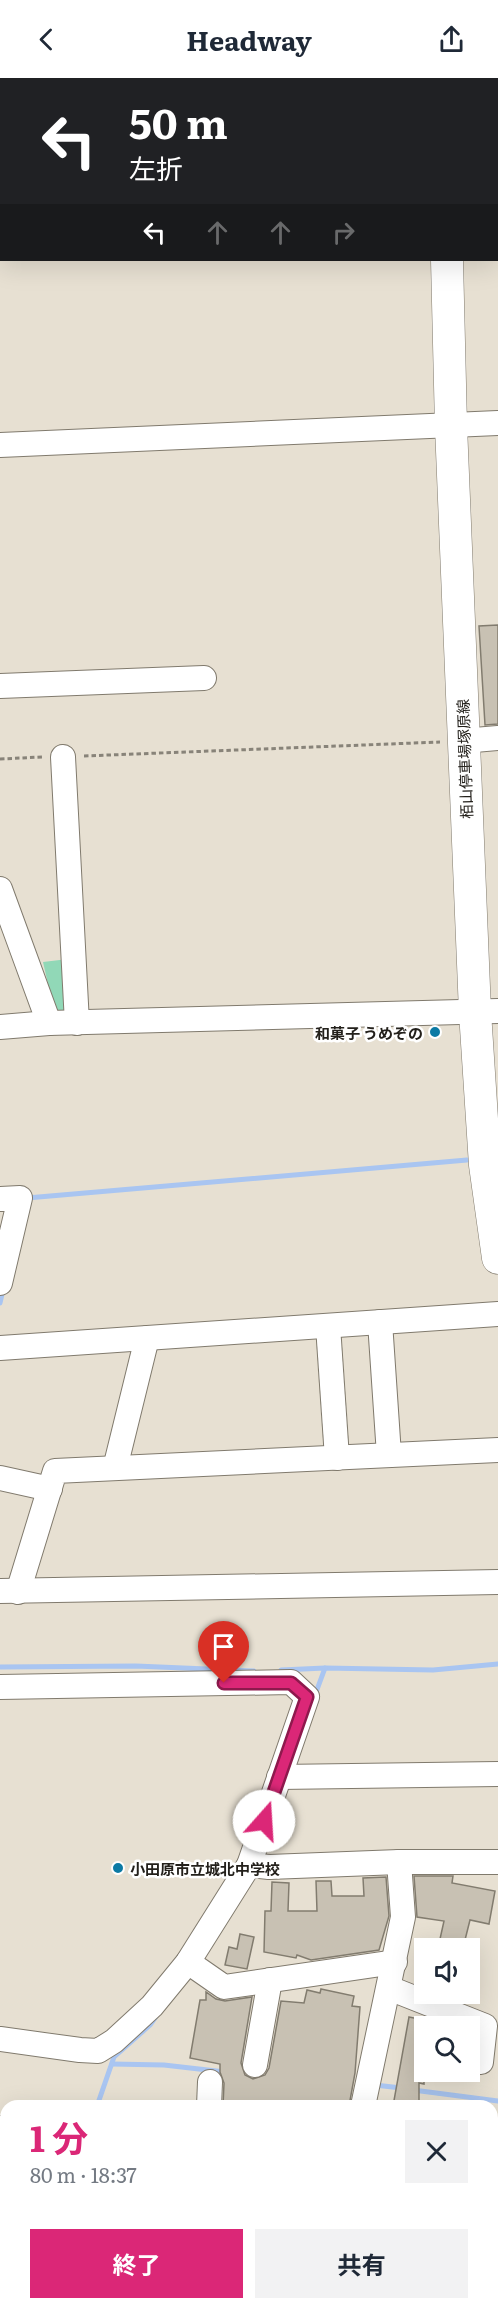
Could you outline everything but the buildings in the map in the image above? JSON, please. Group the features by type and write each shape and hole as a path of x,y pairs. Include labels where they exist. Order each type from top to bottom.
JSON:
{"main road":[{"name":"栢山停車場塚原線","path":"447,261 463,741 487,1012 492,1165 498,1258"}],"street":[{"path":"0,445 498,423"},
{"path":"0,686 204,678"},
{"path":"463,741 498,738"},
{"path":"63,756 77,1023"},
{"path":"0,889 49,1023"},
{"path":"0,1027 49,1023 487,1012"},
{"path":"0,1199 20,1198 0,1283"},
{"path":"0,1348 498,1314"},
{"path":"380,1322 389,1455"},
{"path":"328,1326 337,1458"},
{"path":"115,1468 147,1338"},
{"path":"498,1450 55,1471 9,1592 498,1582"},
{"path":"0,1478 50,1489"},
{"path":"0,1687 291,1683 307,1697 279,1777 259,1866 188,1962 152,2006 114,2041 98,2051 0,2039"},
{"path":"279,1777 498,1774"},
{"path":"259,1866 498,1862"},
{"path":"364,2100 403,1917 399,1863"},
{"path":"188,1962 224,1987 395,1962"},
{"path":"255,2065 270,1980"},
{"path":"389,1988 485,2026 481,2062"},
{"path":"209,2100 210,2082"}],"path":[{"path":"0,759 463,741"}],"green space":[{"path":"68,959 71,1014 55,1015 43,962"}],"waterway":[{"path":"27,1198 467,1160"},
{"path":"0,1303 3,1290"},
{"path":"281,1670 325,1668 433,1670 498,1664"},
{"path":"0,1667 136,1666 254,1671"},
{"path":"315,1695 325,1668"},
{"path":"99,2100 114,2057 155,2018"},
{"path":"112,2064 164,2065 225,2072"},
{"path":"375,2085 401,2088"},
{"path":"413,2090 490,2100"}],"place":[{"name":"和菓子 うめぞの","path":"435,1032"},
{"name":"小田原市立城北中学校","path":"118,1868"}],"route":[{"path":"224,1683 291,1683 307,1697 264,1821"}]}
